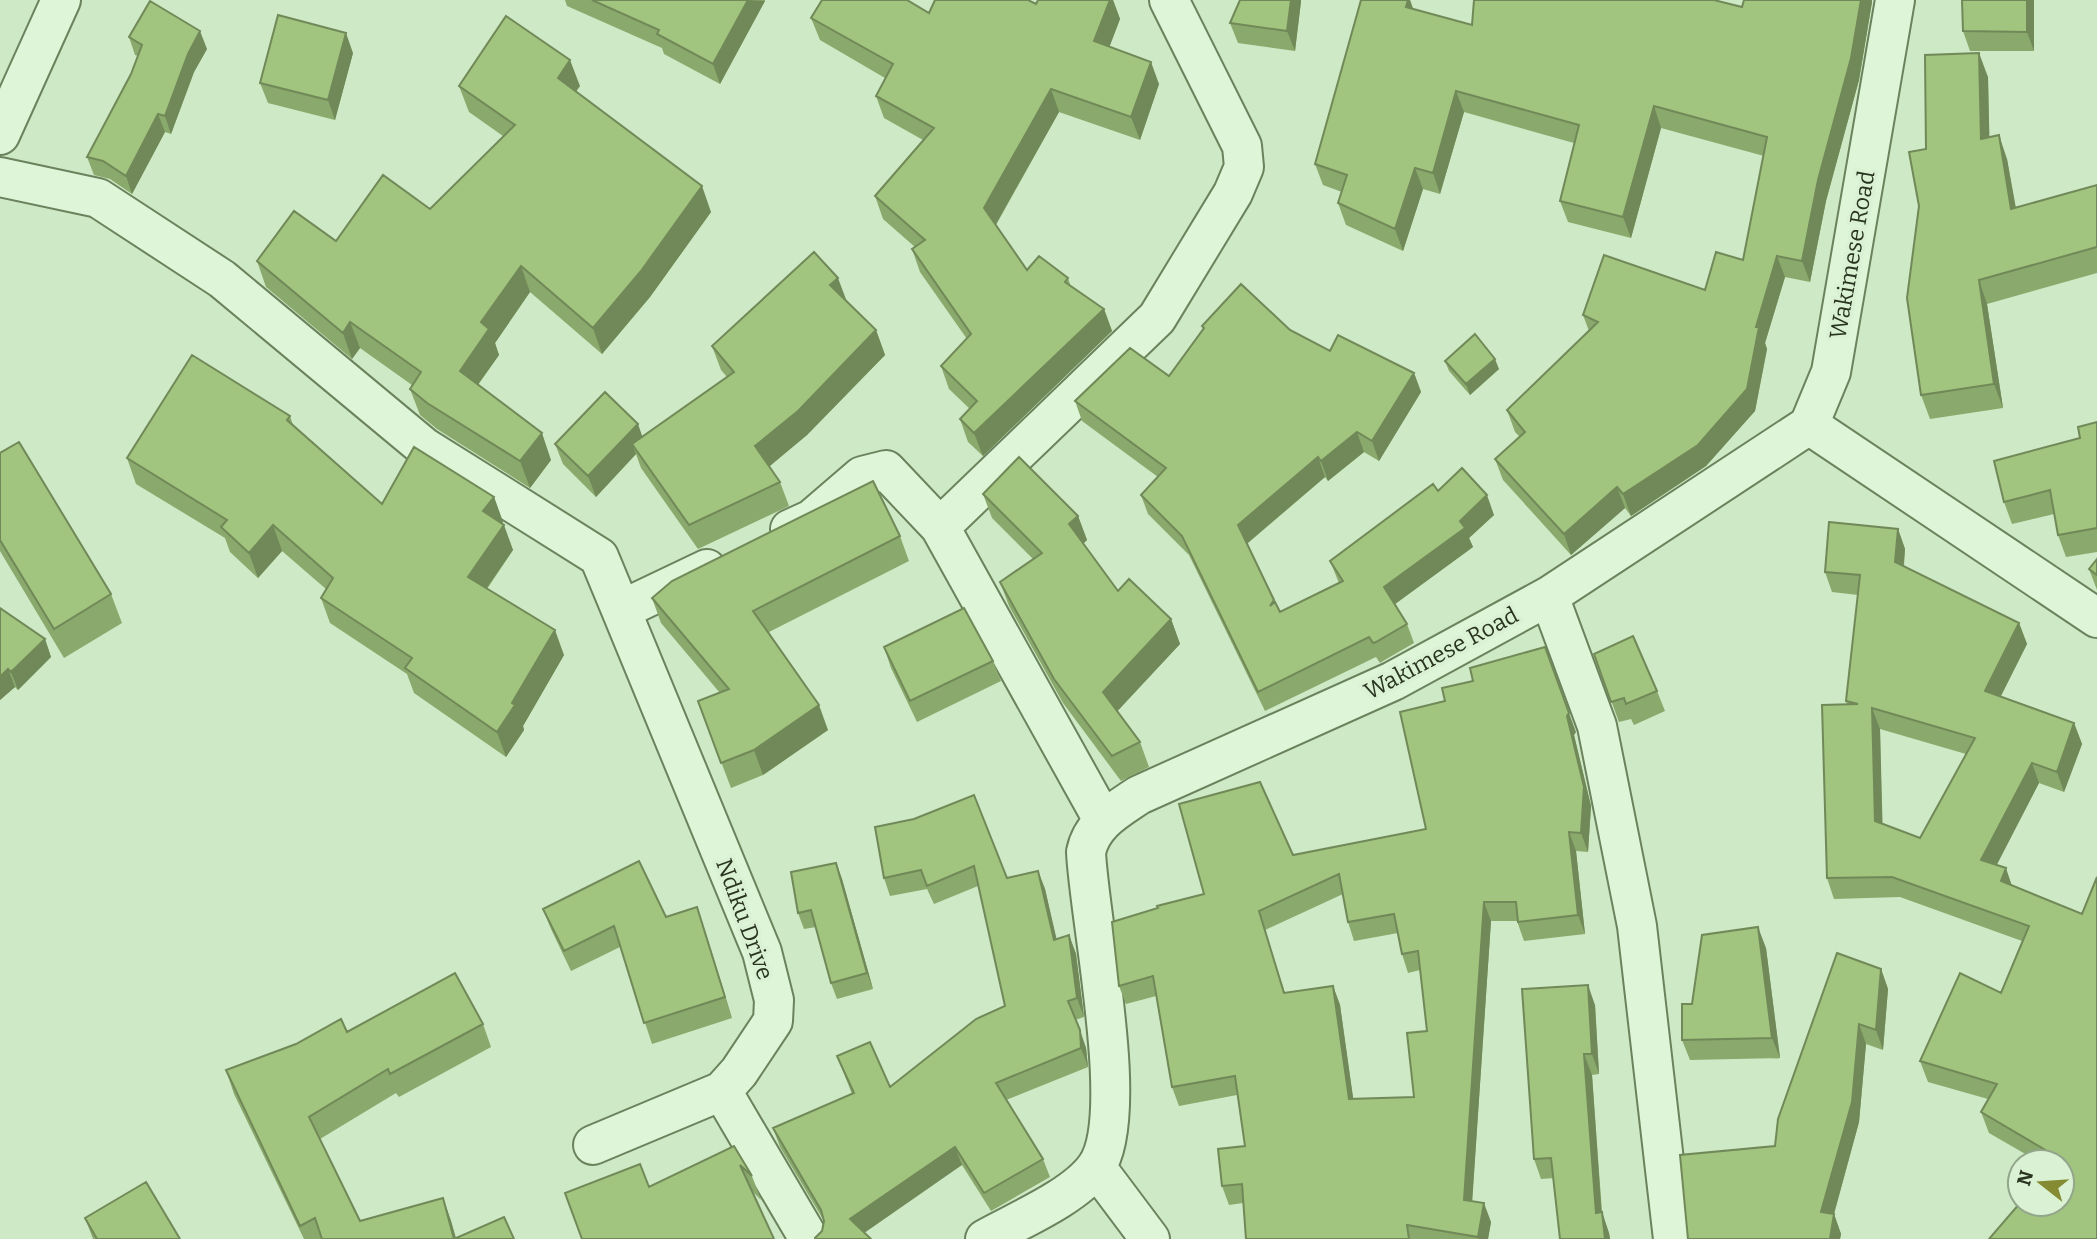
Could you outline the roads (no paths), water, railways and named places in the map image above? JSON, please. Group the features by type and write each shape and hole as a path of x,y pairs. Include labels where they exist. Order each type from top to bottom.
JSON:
{"street":[{"path":"0,135 61,0"},
{"path":"940,527 1029,445 1157,318 1233,193 1244,167 1242,146 1169,0"},
{"name":"Wakimese Road","path":"985,1239 1079,1186 1096,1167 1106,1147 1111,1124 1111,1101 1086,852 1088,841 1103,820 1139,795 1393,681 1549,596 1809,425 1831,372 1895,0"},
{"name":"Ndiku Drive","path":"0,177 98,198 222,279 424,447 599,557 762,952 774,1000 773,1021 763,1040 722,1091 593,1145"},
{"path":"1809,425 2097,618"},
{"path":"621,610 812,519 862,476 886,470 940,527 1103,820"},
{"path":"1549,596 1597,726 1636,926 1673,1239"},
{"path":"722,1091 809,1239"},
{"path":"1096,1167 1150,1239"}]}
